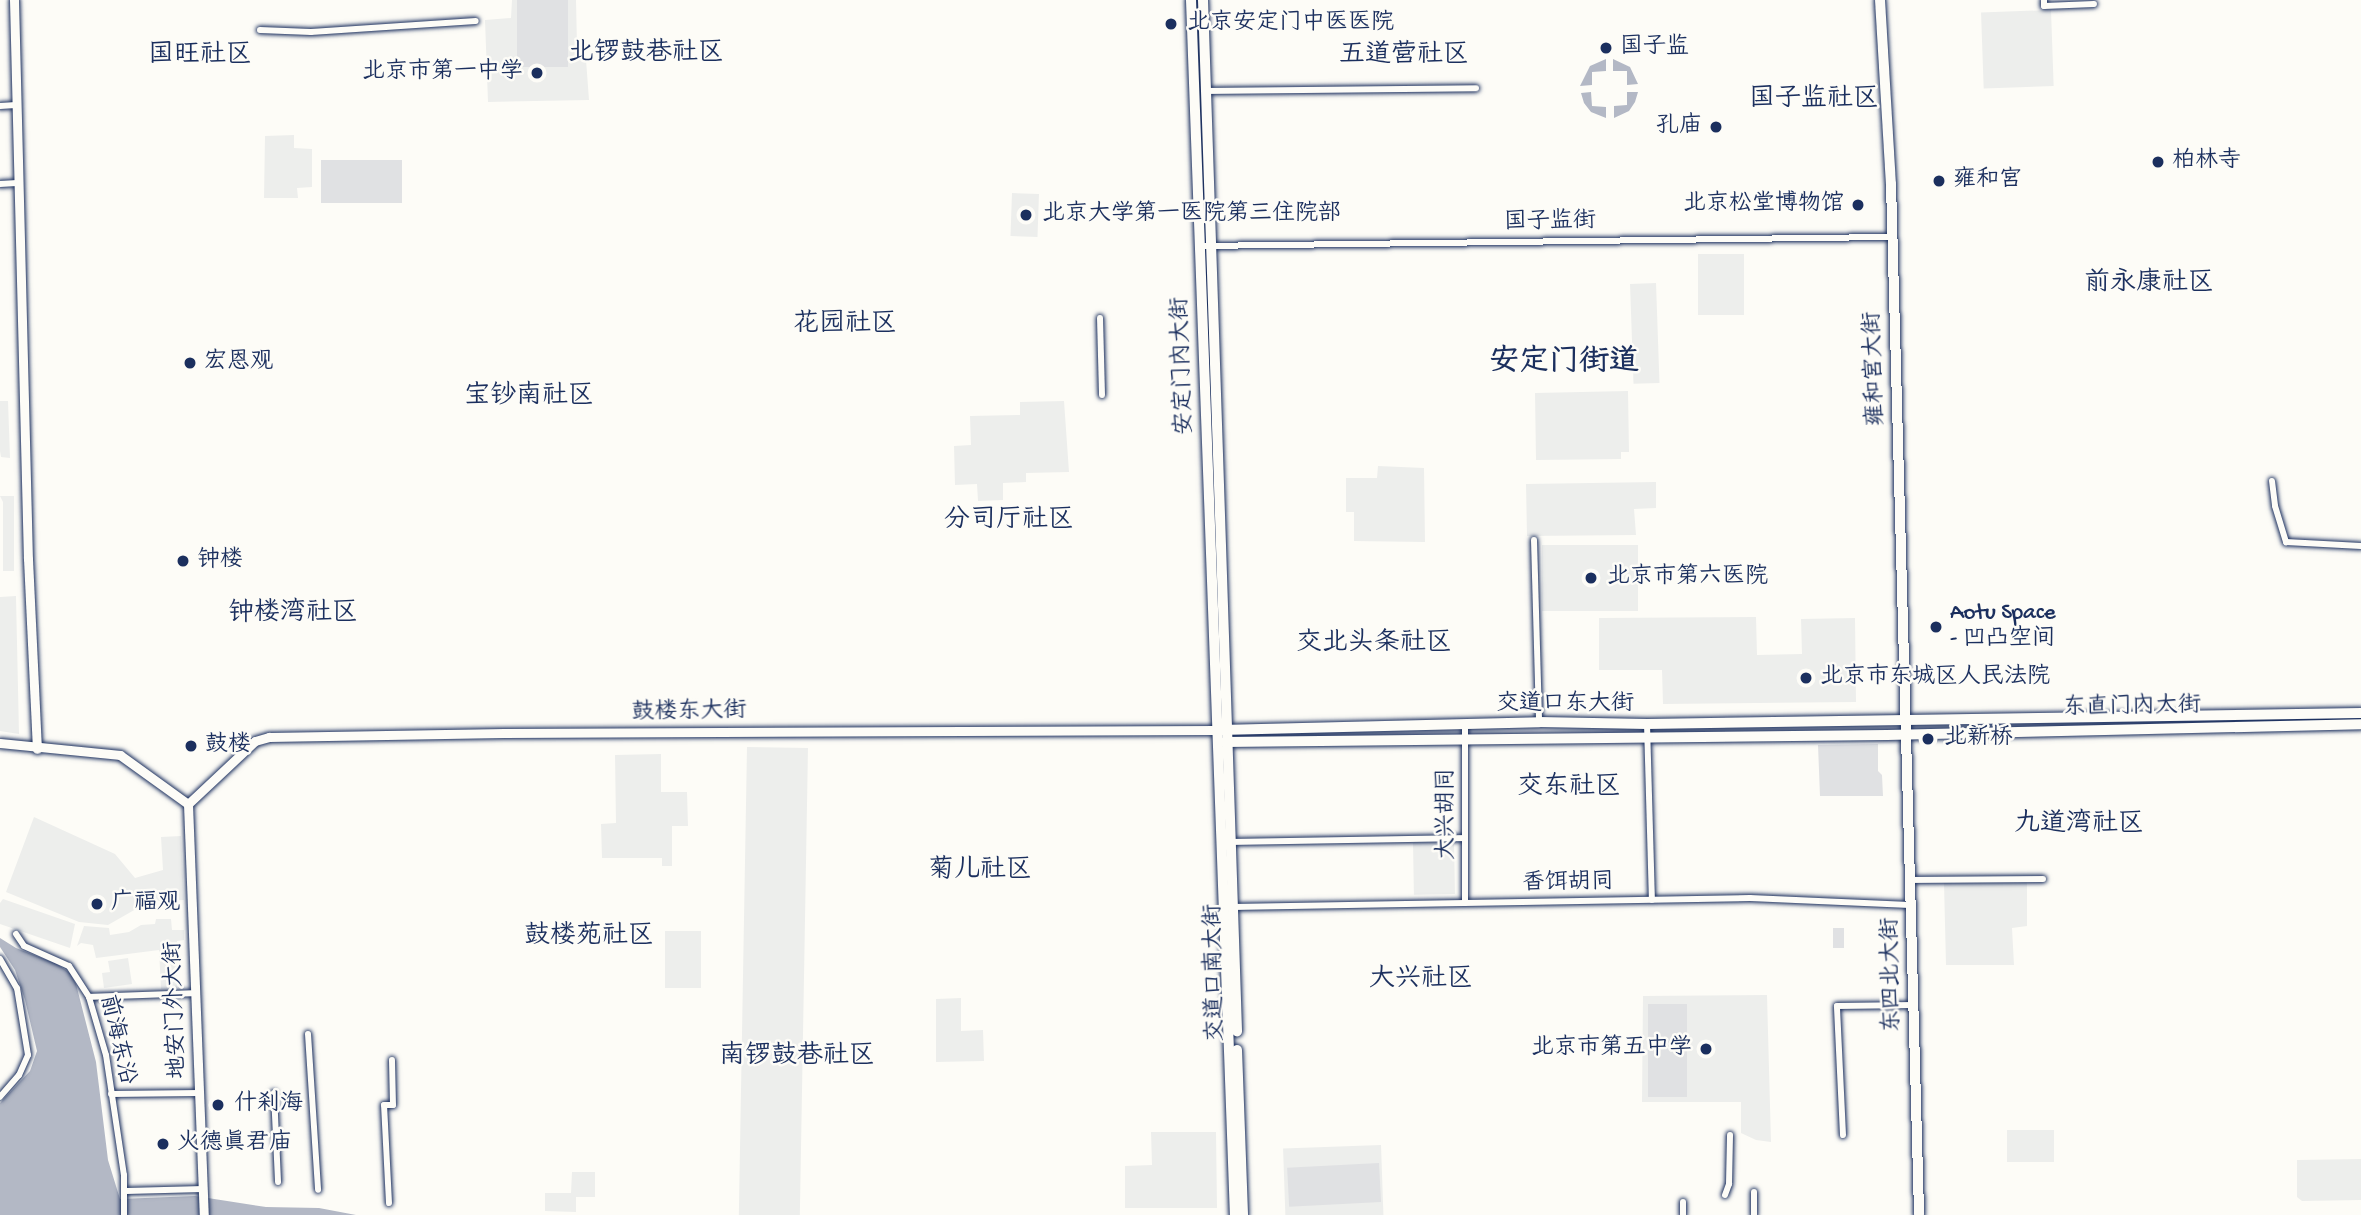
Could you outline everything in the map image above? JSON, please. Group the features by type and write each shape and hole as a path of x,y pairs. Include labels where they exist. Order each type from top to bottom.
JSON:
{"main road":[{"path":"14,0 17,183 37,749"},
{"name":"安定门内大街","path":"1191,0 1205,246 1220,730"},
{"name":"安定门内大街","path":"1203,0 1206,91 1205,246"},
{"name":"雍和宫大街","path":"1881,0 1891,237 1905,733"},
{"name":"雍和宫大街","path":"1883,17 1888,0"},
{"name":"东直门内大街","path":"1905,720 2361,713"},
{"name":"交道口东大街","path":"1220,730 1465,726 1539,722 1647,724 1905,720"},
{"name":"东直门内大街","path":"1905,733 2361,724"},
{"name":"交道口南大街","path":"1220,730 1225,742 1232,842 1230,907 1235,1215"},
{"name":"交道口南大街","path":"1220,730 1244,1215"},
{"name":"鼓楼东大街","path":"188,804 255,741 269,737 504,733 1220,730"},
{"name":"交道口东大街","path":"1225,742 1465,741 1905,733"},
{"name":"东四北大街","path":"1905,733 1919,1215"},
{"path":"0,743 37,749 120,755 188,804"},
{"name":"地安门外大街","path":"188,804 204,1215"}],"street":[{"path":"2044,0 2044,6 2094,4"},
{"path":"260,30 311,32 476,21"},
{"path":"1206,91 1476,88"},
{"path":"0,106 16,105"},
{"path":"0,184 17,183"},
{"name":"国子监街","path":"1205,246 1891,237"},
{"path":"1100,317 1102,395"},
{"path":"2272,481 2275,506 2282,519 2286,542 2361,546"},
{"path":"1534,540 1539,722"},
{"path":"1647,724 1652,900"},
{"name":"大兴胡同","path":"1465,726 1465,903"},
{"path":"1232,842 1465,838"},
{"path":"1909,880 2043,879"},
{"name":"香饵胡同","path":"1230,907 1750,898 1910,905"},
{"name":"前海东沿","path":"16,934 24,946 74,970 89,997 103,1044 126,1191 124,1215"},
{"path":"0,959 17,988 28,1041 26,1063 0,1097"},
{"path":"89,997 196,993"},
{"path":"1843,1135 1837,1006 1913,1005"},
{"path":"308,1034 318,1190"},
{"path":"389,1203 384,1105 393,1105 392,1060"},
{"path":"111,1094 199,1093"},
{"path":"274,1093 278,1182"},
{"path":"1725,1195 1729,1184 1730,1135"},
{"path":"126,1191 203,1189"},
{"path":"1754,1192 1754,1215"},
{"path":"1683,1202 1683,1215"}],"shaded area":[{"name":"北京市第一中学","path":"512,0 576,0 577,46 585,46 589,100 488,102 485,20 511,18"},
{"path":"517,0 568,0 568,67 517,67"},
{"path":"2051,10 2054,86 1984,88 1981,12"},
{"path":"1606,59 1606,71 1592,72 1592,85 1580,86 1590,66"},
{"path":"1613,59 1630,67 1638,84 1627,85 1627,71 1613,71"},
{"path":"1591,92 1592,106 1606,107 1606,118 1591,112 1584,103 1581,93"},
{"path":"1627,92 1638,92 1635,102 1629,111 1614,118 1614,106 1627,105"},
{"path":"294,135 294,148 312,149 312,187 297,188 298,198 264,198 265,136"},
{"path":"321,160 402,160 402,203 321,203"},
{"name":"北京大学第一医院第三住院部","path":"1012,193 1039,194 1037,237 1010,236"},
{"path":"1698,254 1744,254 1744,315 1698,315"},
{"path":"1656,283 1659,383 1634,384 1630,284"},
{"path":"1628,391 1629,452 1621,452 1621,459 1536,460 1535,393"},
{"path":"0,401 8,401 10,458 1,457"},
{"path":"1064,401 1069,472 1026,473 1026,482 1003,483 1003,500 978,501 977,484 955,485 954,446 971,445 970,416 1020,415 1020,402"},
{"path":"1378,466 1424,468 1425,542 1354,541 1354,512 1346,512 1346,478 1377,478"},
{"name":"北京市第六医院","path":"1656,482 1656,508 1634,509 1636,535 1527,536 1526,484"},
{"path":"0,496 14,496 14,571 3,571 3,502"},
{"name":"北京市第六医院","path":"1542,545 1638,545 1638,611 1542,611"},
{"path":"16,596 19,734 0,731 0,597"},
{"path":"1756,617 1757,655 1802,654 1801,619 1855,618 1856,702 1663,704 1662,670 1599,670 1599,618"},
{"path":"1878,744 1878,771 1882,775 1883,796 1820,796 1818,745"},
{"path":"747,747 808,748 800,1215 739,1215"},
{"path":"661,754 661,792 687,792 688,826 672,826 672,866 662,866 662,858 602,858 601,824 616,823 615,755"},
{"path":"34,817 115,854 135,878 163,870 161,837 181,836 184,900 150,901 108,925 79,922 6,892"},
{"path":"1454,842 1455,894 1414,895 1413,843"},
{"path":"2027,880 2027,926 2012,928 2014,965 1946,965 1944,883"},
{"path":"3,899 75,924 70,948 0,924 0,903"},
{"path":"156,919 171,919 172,930 184,930 184,940 177,941 177,991 161,989 159,950 96,958 93,945 81,943 77,946 84,926 109,928 110,935 129,932 141,925 155,924"},
{"path":"1833,928 1844,928 1844,948 1833,948"},
{"path":"665,931 701,931 701,988 665,988"},
{"path":"0,938 16,948 57,964 70,973 76,984 96,1062 108,1160 120,1199 195,1196 266,1207 319,1208 356,1215 0,1215 0,1103 30,1071 37,1051 25,1000 15,970 0,947"},
{"path":"128,958 132,984 104,988 102,973 110,972 108,961"},
{"name":"北京市第五中学","path":"1767,995 1771,1142 1756,1140 1741,1133 1741,1102 1642,1102 1643,996"},
{"path":"961,998 961,1031 983,1030 984,1061 936,1062 936,999"},
{"path":"1648,1004 1687,1004 1687,1097 1648,1097"},
{"path":"2007,1130 2054,1130 2054,1162 2007,1162"},
{"path":"1151,1132 1216,1132 1217,1208 1125,1208 1125,1166 1152,1165"},
{"path":"1381,1145 1383,1215 1285,1215 1283,1148"},
{"path":"2361,1159 2361,1200 2302,1201 2297,1197 2297,1160"},
{"path":"1379,1163 1381,1202 1289,1207 1287,1168"},
{"path":"572,1172 595,1172 595,1197 576,1197 576,1212 545,1211 545,1193 571,1193"}],"place":[{"name":"北京安定门中医医院","path":"1171,24"},
{"name":"国子监","path":"1606,48"},
{"name":"北京市第一中学","path":"537,73"},
{"name":"孔庙","path":"1716,127"},
{"name":"柏林寺","path":"2158,162"},
{"name":"雍和宫","path":"1939,181"},
{"name":"北京松堂博物馆","path":"1858,205"},
{"name":"北京大学第一医院第三住院部","path":"1026,215"},
{"name":"宏恩观","path":"190,363"},
{"name":"钟楼","path":"183,561"},
{"name":"北京市第六医院","path":"1591,578"},
{"name":"Aotu Space - 凹凸空间","path":"1936,627"},
{"name":"北京市东城区人民法院","path":"1806,678"},
{"name":"北新桥","path":"1928,739"},
{"name":"鼓楼","path":"191,746"},
{"name":"广福观","path":"97,904"},
{"name":"北京市第五中学","path":"1706,1049"},
{"name":"什刹海","path":"218,1105"},
{"name":"火德真君庙","path":"163,1144"}],"district":[{"name":"北锣鼓巷社区","path":"646,55"},
{"name":"国旺社区","path":"200,57"},
{"name":"五道营社区","path":"1404,57"},
{"name":"国子监社区","path":"1814,101"},
{"name":"前永康社区","path":"2149,285"},
{"name":"花园社区","path":"845,326"},
{"name":"安定门街道","path":"1564,364"},
{"name":"宝钞南社区","path":"529,398"},
{"name":"分司厅社区","path":"1009,522"},
{"name":"钟楼湾社区","path":"293,615"},
{"name":"交北头条社区","path":"1374,645"},
{"name":"交东社区","path":"1569,789"},
{"name":"九道湾社区","path":"2079,826"},
{"name":"菊儿社区","path":"980,872"},
{"name":"鼓楼苑社区","path":"589,938"},
{"name":"大兴社区","path":"1421,981"},
{"name":"南锣鼓巷社区","path":"797,1058"}]}
